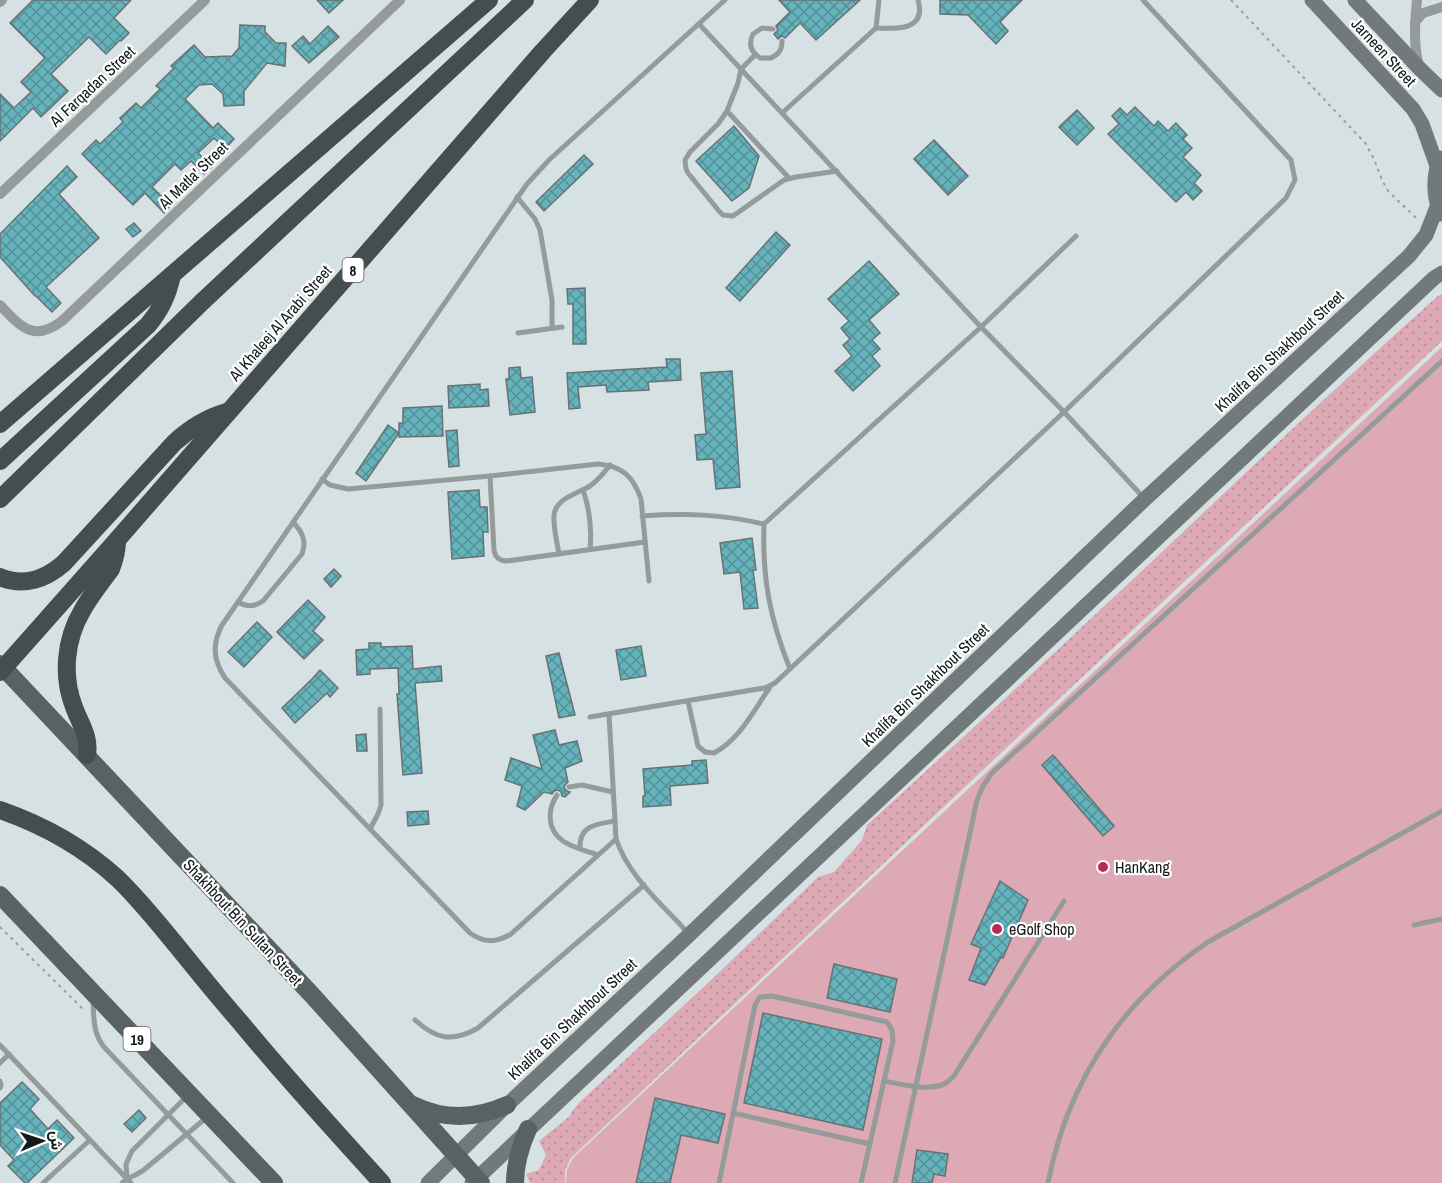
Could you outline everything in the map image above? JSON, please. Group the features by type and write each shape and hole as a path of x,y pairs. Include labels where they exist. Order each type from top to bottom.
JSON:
{"highway":[{"path":"0,424 489,0"},
{"path":"0,499 203,301 525,0"},
{"name":"Al Khaleej Al Arabi Street","path":"1,668 117,540 590,0"},
{"path":"0,461 148,325 164,302 172,275"},
{"path":"0,578 17,582 30,581 43,578 54,571 64,563 174,443 205,420 230,411"},
{"path":"87,755 87,737 70,692 67,657 78,618 111,569 116,555 117,540"},
{"path":"0,810 71,843 117,878 144,906 261,1047 382,1183"}],"main road":[{"name":"Jarneen Street","path":"1312,0 1413,109 1439,159"},
{"name":"Jarneen Street","path":"1355,0 1442,90"},
{"path":"1439,159 1434,186 1440,212"},
{"name":"Khalifa Bin Shakhbout Street","path":"428,1183 507,1105 689,935 1145,499 1410,256 1440,212"},
{"path":"477,1182 528,1130 1434,278 1442,273"},
{"name":"Shakhbout Bin Sultan Street","path":"1,668 87,755 312,995 477,1182"},
{"name":"19","path":"0,895 273,1182"},
{"path":"407,1102 426,1111 458,1116 488,1112 507,1105"},
{"path":"515,1183 519,1153 528,1130"}],"street":[{"name":"Al Farqadan Street","path":"0,194 205,0"},
{"name":"Al Matla' Street","path":"0,305 18,324 29,330 41,332 57,325 400,0"},
{"path":"1417,0 1416,53 1420,69"},
{"path":"1415,22 1423,13 1442,7 1436,0"}],"lane":[{"path":"616,839 511,934 495,941 477,938 225,678 215,657 214,646 222,625 527,184 549,160 725,0"},
{"path":"782,113 876,28 879,0"},
{"path":"876,28 901,29 913,23 920,12 918,0"},
{"path":"688,701 698,746 705,752 714,753 728,743 744,726 771,686 1064,412 1286,198 1295,180 1291,160 1143,0"},
{"path":"699,24 981,327 1145,499"},
{"path":"773,29 762,28 753,34 750,45 755,55 765,59 776,56 782,46 782,41"},
{"path":"755,55 741,69 738,84 727,111 687,156 685,164 688,173 719,211 733,216 774,186 789,178 837,171"},
{"path":"727,111 789,178"},
{"path":"517,197 535,219 540,230 552,300 552,328"},
{"path":"790,669 768,598 763,549 764,524 981,327 1076,236"},
{"path":"518,333 562,327"},
{"path":"895,1183 977,800 983,786 992,773 1442,361"},
{"path":"322,479 348,489 598,464 610,465 626,474 637,488 641,499 649,581"},
{"path":"559,554 554,513 560,503 598,479 610,465"},
{"path":"490,476 494,550 496,557 500,560 507,561 645,542"},
{"path":"583,490 590,513 590,549"},
{"path":"642,516 698,514 764,524"},
{"path":"238,602 251,606 263,601 302,554 303,535 293,522"},
{"path":"590,717 771,686"},
{"path":"370,829 381,805 380,710"},
{"path":"609,714 616,839 627,864 689,935"},
{"path":"569,787 582,785 614,792"},
{"path":"557,795 549,814 552,828 566,843 598,855"},
{"path":"1048,1183 1062,1126 1078,1088 1113,1030 1156,982 1208,942 1442,811"},
{"path":"580,848 581,836 590,826 615,821"},
{"path":"414,1020 427,1031 448,1038 468,1034 478,1029 644,885"},
{"path":"884,1081 916,1087 946,1084 954,1076 1064,902"},
{"path":"1414,925 1442,919"},
{"path":"93,993 94,1028 99,1041 232,1183"},
{"path":"719,1183 755,1005 760,997 772,996 887,1022 892,1030 893,1041 861,1183"},
{"path":"0,1045 90,1140 126,1182"},
{"path":"0,1063 9,1054"},
{"path":"0,1081 0,1088"},
{"path":"126,1182 126,1164 132,1150 189,1094"},
{"path":"733,1113 870,1144"},
{"path":"126,1182 210,1115"},
{"path":"43,1183 90,1140"}],"path":[{"path":"1231,0 1366,144 1388,191 1428,230"}],"shaded area":[{"path":"1442,294 1442,341 571,1158 565,1171 565,1183 530,1183 526,1174 539,1170 546,1155 539,1141 570,1116 581,1101 818,877 834,872 862,840 867,825 1077,632 1333,391"},
{"path":"1442,347 1442,1183 566,1183 567,1170 573,1158"}],"building":[{"path":"33,0 131,0 114,18 129,33 106,54 89,37 51,74 68,91 41,117 33,108 0,141 0,94 14,108 31,92 21,82 45,58 10,23"},
{"path":"317,0 343,0 329,13"},
{"path":"779,0 860,0 816,40 800,23 785,38 782,36 778,39 774,34 778,30 776,26 790,12"},
{"path":"940,0 1022,0 1000,22 1008,31 996,44 968,15 940,14"},
{"path":"240,25 265,26 265,32 276,43 286,43 285,66 267,63 244,91 244,105 224,106 223,94 212,84 199,85 185,99 213,128 218,123 234,139 225,149 214,138 198,153 212,167 204,174 191,161 181,170 175,164 152,187 171,205 164,213 145,193 133,205 82,154 96,140 100,144 123,122 120,118 136,103 141,108 160,89 156,86 174,68 171,66 194,45 205,57 232,56 239,48"},
{"path":"328,26 339,37 309,63 292,46 303,36 310,44"},
{"path":"1135,107 1154,126 1158,121 1168,131 1176,123 1187,135 1183,139 1192,148 1183,157 1201,175 1194,183 1202,191 1193,200 1186,192 1176,202 1108,134 1119,124 1112,116 1120,108 1127,115"},
{"path":"1077,110 1094,128 1077,145 1059,127"},
{"path":"734,126 759,156 749,188 732,201 696,161"},
{"path":"934,140 968,176 948,195 914,159"},
{"path":"584,155 593,164 544,211 536,202"},
{"path":"67,166 77,177 59,194 99,238 46,287 61,303 52,312 0,257 0,234"},
{"path":"134,223 141,231 133,237 126,229"},
{"path":"776,232 790,245 740,301 726,288"},
{"path":"869,261 899,294 869,320 880,333 872,340 880,349 872,356 880,366 853,391 835,371 852,356 843,345 850,339 841,328 849,321 828,299"},
{"path":"585,288 586,344 573,344 573,304 568,304 567,289"},
{"path":"666,359 680,359 681,380 648,382 649,390 607,392 606,385 578,387 580,408 569,409 567,373 667,367"},
{"path":"520,367 521,378 532,377 535,412 510,415 506,379 509,379 509,368"},
{"path":"732,371 740,487 716,489 713,459 697,460 695,435 706,434 701,373"},
{"path":"480,384 480,390 488,389 489,406 449,408 448,386"},
{"path":"442,406 443,436 399,437 399,423 403,423 403,408"},
{"path":"388,425 399,433 366,481 356,473"},
{"path":"457,430 459,466 449,467 446,431"},
{"path":"479,490 480,507 487,507 488,532 483,532 484,556 452,559 448,492"},
{"path":"752,538 758,608 744,609 740,572 724,574 720,543"},
{"path":"334,569 341,576 331,587 324,579"},
{"path":"308,600 325,617 313,631 323,640 304,659 277,632"},
{"path":"257,622 272,637 244,667 228,652"},
{"path":"369,643 381,643 381,647 412,646 413,669 441,666 442,681 415,683 422,773 403,775 397,694 399,694 398,668 370,669 370,674 357,675 356,650 369,649"},
{"path":"641,646 646,676 621,680 616,650"},
{"path":"559,653 575,715 559,718 546,656"},
{"path":"320,670 338,688 330,697 327,693 295,723 282,708"},
{"path":"555,730 559,745 577,741 582,761 565,768 568,782 564,788 570,792 565,797 558,790 552,794 544,792 525,810 517,806 522,786 505,780 511,758 542,769 533,735"},
{"path":"366,734 367,751 357,751 356,735"},
{"path":"1053,755 1114,826 1103,836 1042,765"},
{"path":"706,760 708,783 670,786 671,805 643,807 643,796 645,796 643,769 692,765 692,761"},
{"path":"428,811 429,824 408,826 407,812"},
{"path":"1000,881 1028,900 1003,958 1001,957 985,985 969,980 981,948 971,944"},
{"path":"834,964 897,979 890,1012 827,998"},
{"path":"763,1013 882,1039 863,1130 744,1103"},
{"path":"22,1082 39,1099 30,1109 48,1129 57,1120 74,1138 27,1183 8,1166 14,1160 0,1145 0,1103"},
{"path":"655,1098 725,1114 718,1143 681,1135 670,1183 636,1183"},
{"path":"139,1110 146,1118 132,1132 124,1124"},
{"path":"917,1150 948,1154 945,1176 934,1174 932,1183 912,1183"}],"place":[{"name":"HanKang","path":"1103,867"},
{"name":"eGolf Shop","path":"997,929"}]}
